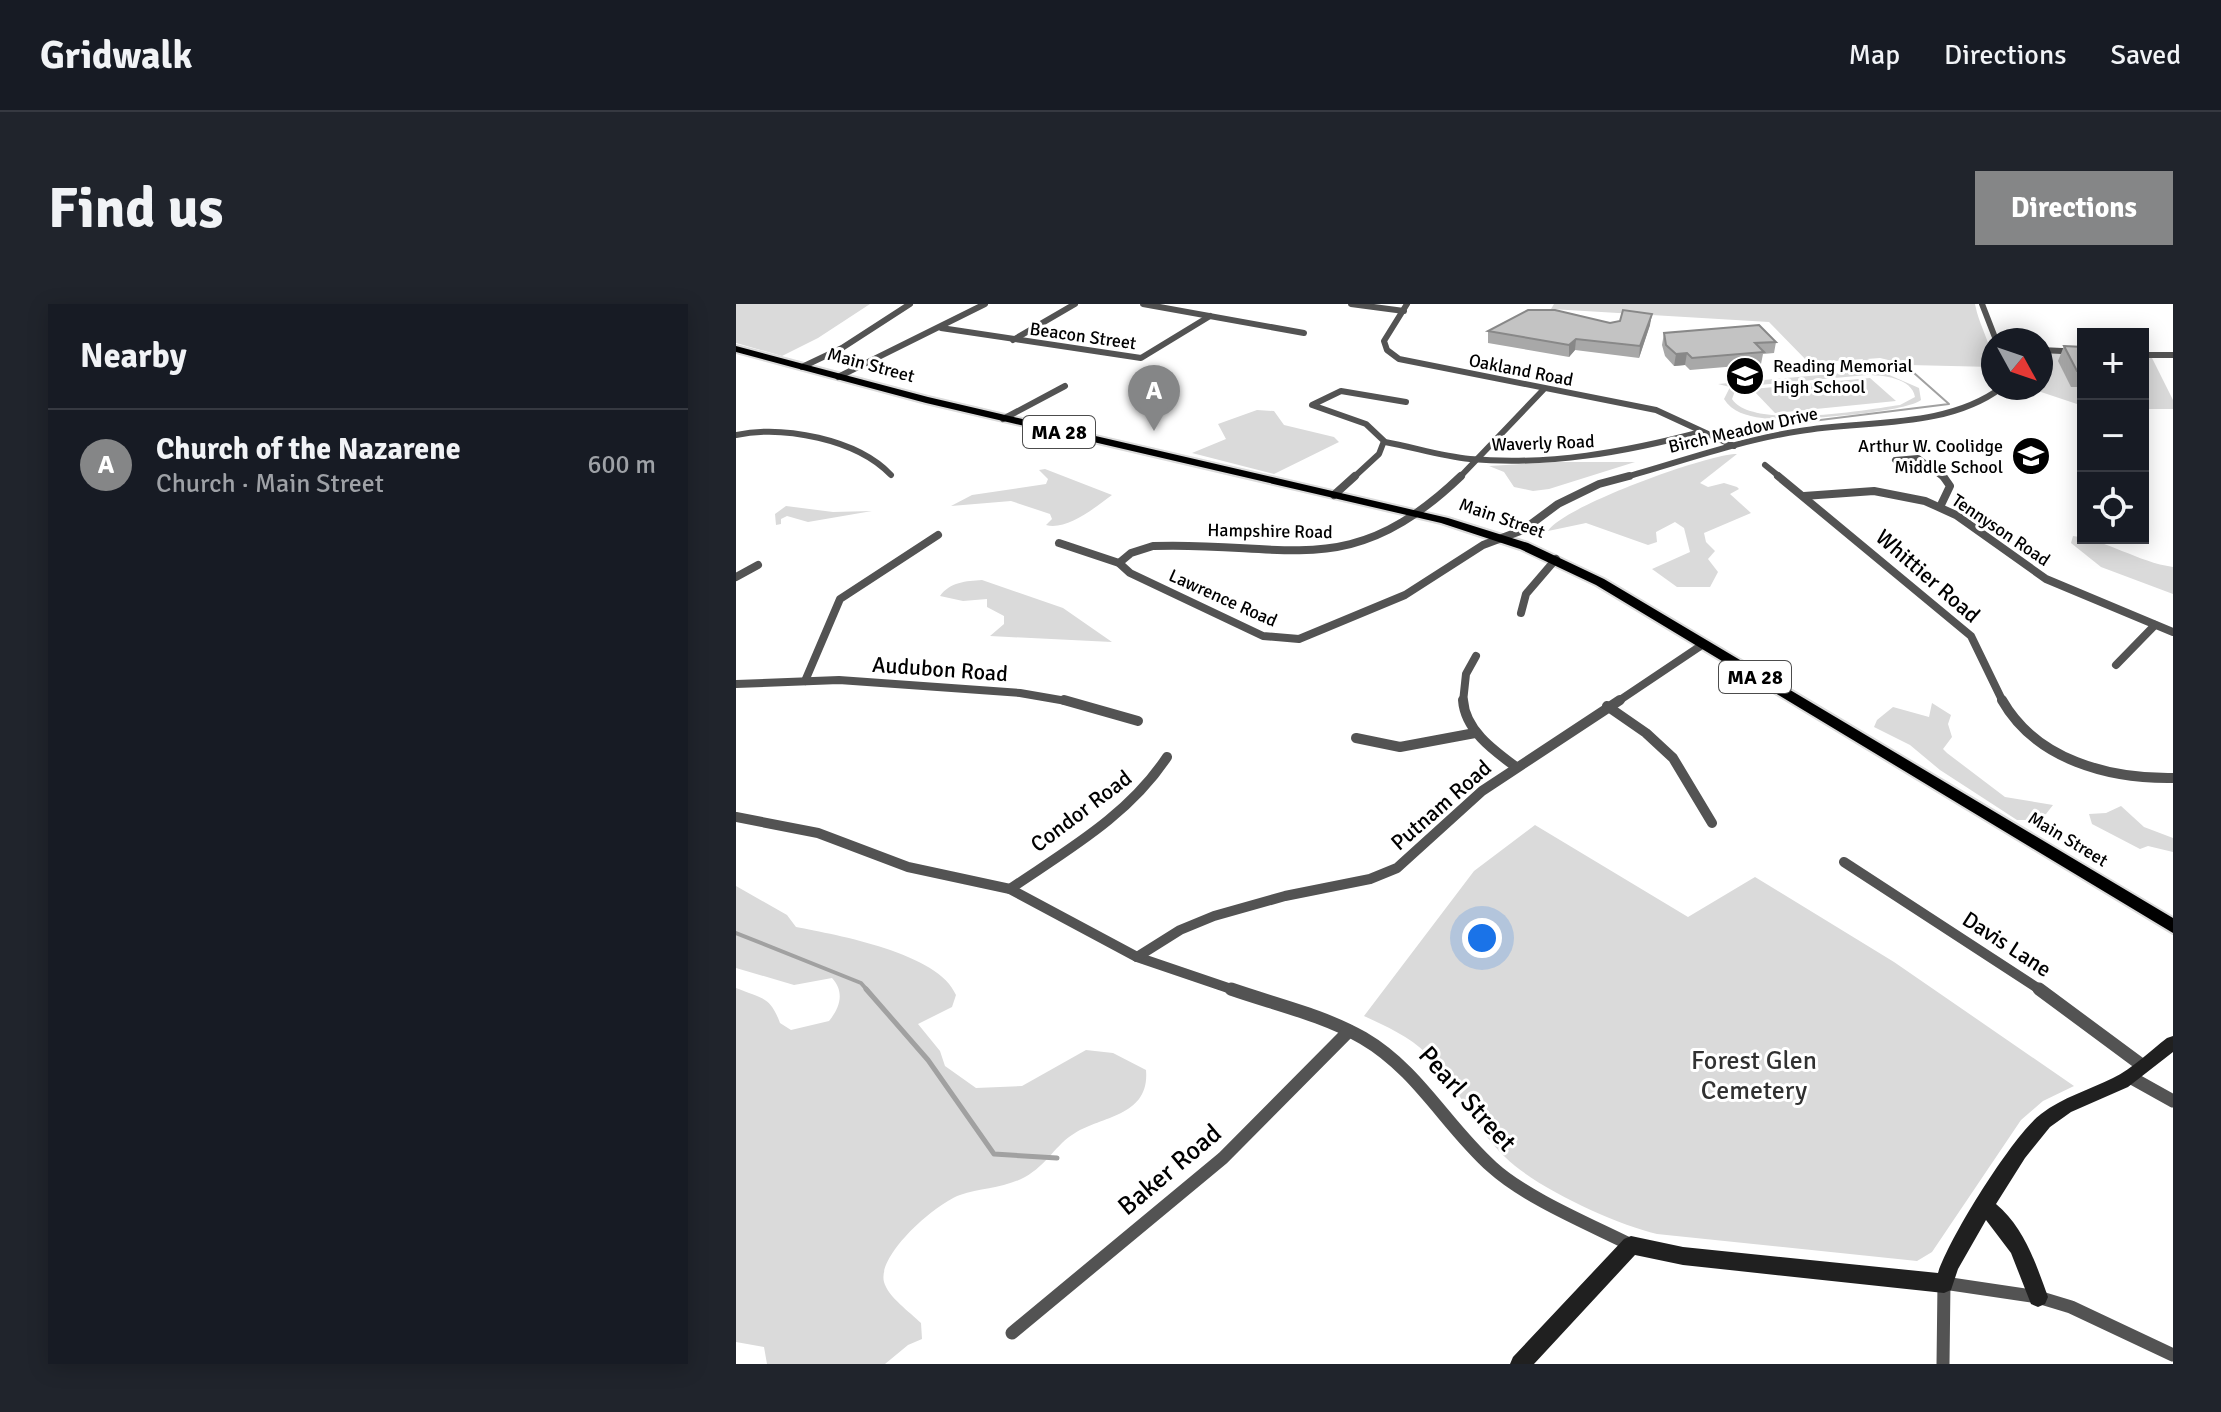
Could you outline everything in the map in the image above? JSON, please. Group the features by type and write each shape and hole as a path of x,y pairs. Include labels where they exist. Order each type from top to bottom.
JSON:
{"main road":[{"name":"Main Street","path":"736,349 1003,419 1418,514 1503,537 1600,582 2173,926"}],"street":[{"path":"802,367 838,350 910,304"},
{"path":"838,377 985,304"},
{"path":"1013,340 1075,304"},
{"path":"1143,304 1304,333"},
{"path":"1351,304 1406,308"},
{"path":"1982,304 1991,328"},
{"name":"Oakland Road","path":"1406,308 1384,341 1387,350 1395,357 1425,366 1661,411 1734,446"},
{"name":"Beacon Street","path":"941,328 1143,358 1210,316"},
{"path":"2053,351 2077,352"},
{"path":"2149,355 2173,355"},
{"path":"1003,419 1065,386"},
{"name":"Hampshire Road","path":"1119,563 1136,550 1167,545 1334,550 1372,537 1418,514 1477,459 1544,389"},
{"path":"1334,495 1379,454 1385,442 1366,424 1312,405 1337,391 1406,402"},
{"name":"Birch Meadow Drive","path":"1503,537 1523,530 1558,504 1589,488 1721,449 1813,429 1949,414 1985,400"},
{"path":"736,435 767,430 799,437 869,457 882,464 891,475"},
{"path":"1701,432 1706,440 1721,449"},
{"name":"Waverly Road","path":"1385,442 1477,459 1617,454 1701,432"},
{"path":"1697,456 1705,448 1706,440"},
{"name":"Whittier Road","path":"1765,465 1971,636 1985,657 2005,705 2035,738 2098,768 2142,778 2173,778"},
{"path":"1931,470 1945,478 1950,486 1940,507"},
{"name":"Tennyson Road","path":"1804,496 1880,491 1940,507 2046,579 2173,632"},
{"path":"805,681 838,601 938,535"},
{"name":"Lawrence Road","path":"1059,543 1119,563 1130,573 1255,632 1292,640 1317,634 1405,595 1483,545 1503,537"},
{"path":"1521,613 1526,594 1556,559"},
{"path":"736,577 758,565"},
{"path":"2116,665 2155,625"},
{"name":"Putnam Road","path":"1137,957 1180,930 1214,916 1389,872 1415,855 1470,801 1516,767 1702,645"},
{"path":"1476,656 1462,692 1464,710 1475,733 1516,767"},
{"name":"Audubon Road","path":"736,684 865,681 1043,695 1138,721"},
{"path":"1607,706 1644,730 1672,758 1699,808 1712,823"},
{"path":"1356,738 1381,746 1409,745 1475,733"},
{"name":"Condor Road","path":"1010,889 1135,799 1154,779 1167,757"},
{"name":"Pearl Street","path":"736,817 818,833 908,867 1010,889 1137,957 1349,1031 1383,1050 1409,1072 1463,1138 1495,1170 1567,1213 1631,1245 1683,1256 1944,1283 2038,1297 2096,1317 2173,1355"},
{"name":"Davis Lane","path":"1844,862 2068,1008 2173,1101"},
{"name":"Baker Road","path":"1012,1333 1223,1158 1349,1031"},
{"path":"1943,1364 1944,1283 1950,1265 1984,1206 2044,1122 2065,1107 2136,1071 2173,1043"},
{"path":"1984,1206 2000,1220 2015,1243 2038,1297"},
{"path":"1520,1364 1631,1245"}],"green space":[{"path":"736,304 870,304 818,338 782,356 736,343"},
{"path":"1554,304 1975,304 1983,328 1981,367 1909,365 1880,358 1867,359 1878,363 1858,369 1863,359 1809,363 1769,322 1551,309"},
{"path":"2053,352 2077,354 2077,404 2053,396"},
{"path":"2149,358 2152,358 2173,400 2173,409 2149,409"},
{"path":"1887,369 1892,372 1887,374 1919,388 1921,400 1893,409 1844,415 1762,418 1745,415 1731,407 1724,399 1730,387 1718,384","holes":["1867,375 1903,382 1915,397 1900,405 1811,416 1762,414 1744,408 1732,399 1735,391 1749,386"]},
{"path":"1870,378 1896,401 1775,413 1752,389"},
{"path":"1257,410 1274,411 1284,425 1334,437 1339,442 1274,474 1192,453 1226,439 1218,424"},
{"path":"1737,454 1700,483 1708,487 1724,483 1737,487 1739,489 1730,494 1751,513 1704,533 1706,542 1715,551 1708,559 1718,572 1710,587 1677,587 1652,569 1690,552 1684,528 1675,522 1656,532 1657,542 1648,545 1586,523 1548,531 1559,521 1606,496 1668,472"},
{"path":"1635,462 1549,489 1533,491 1514,487 1504,472 1489,466"},
{"path":"1045,469 1112,495 1080,517 1054,526 1046,525 1052,519 1050,514 1011,501 951,506 972,495 1046,484 1048,479 1039,470"},
{"path":"786,506 833,512 872,511 808,522 787,516 776,525 775,514"},
{"path":"2073,536 2077,537 2077,544 2103,544 2147,561 2173,567 2173,594 2101,567 2071,543"},
{"path":"982,580 1063,608 1112,642 990,636 1004,624 1004,616 987,607 987,599 963,601 940,596 953,585"},
{"path":"1932,703 1951,715 1948,724 1952,737 1943,749 1947,753 2005,797 2053,805 2046,814 2033,820 2017,820 1940,770 1910,745 1874,727 1877,720 1893,707 1929,717"},
{"path":"2121,806 2144,827 2173,838 2173,852 2148,846 2140,849 2092,824 2089,814 2106,813"},
{"name":"Forest Glen Cemetery","path":"1535,825 1688,917 1755,877 1894,962 2074,1086 2043,1101 2021,1120 1932,1252 1917,1261 1657,1234 1577,1203 1536,1181 1505,1157 1438,1066 1420,1048 1397,1032 1364,1016 1474,871"},
{"path":"736,886 787,915 796,927 885,948 930,968 946,980 956,995 952,1007 918,1024 940,1051 945,1066 976,1088 1022,1086 1086,1050 1113,1053 1146,1070 1141,1097 1133,1106 1075,1133 1025,1177 949,1200 923,1219 898,1245 884,1271 884,1282 895,1299 921,1323 922,1339 908,1345 885,1364 767,1364 764,1347 736,1342 736,988 769,1003 780,1023 791,1030 829,1021 836,1011 840,994 832,978 794,985 736,968"}],"building":[{"path":"1528,310 1555,310 1610,323 1620,321 1623,310 1652,314 1640,346 1576,339 1569,345 1488,331"},
{"path":"1759,325 1776,342 1755,343 1764,352 1692,358 1687,353 1676,354 1666,345 1664,333"},
{"path":"2064,346 2077,347 2077,371"}],"waterway":[{"path":"1788,424 1949,404 1914,373"},
{"path":"736,933 861,983 868,991"},
{"path":"866,989 928,1060 994,1154 1057,1158"}],"place":[{"name":"Reading Memorial High School","path":"1745,376"},
{"name":"Church of the Nazarene","path":"1154,431"},
{"name":"Arthur W. Coolidge Middle School","path":"2031,456"}]}
